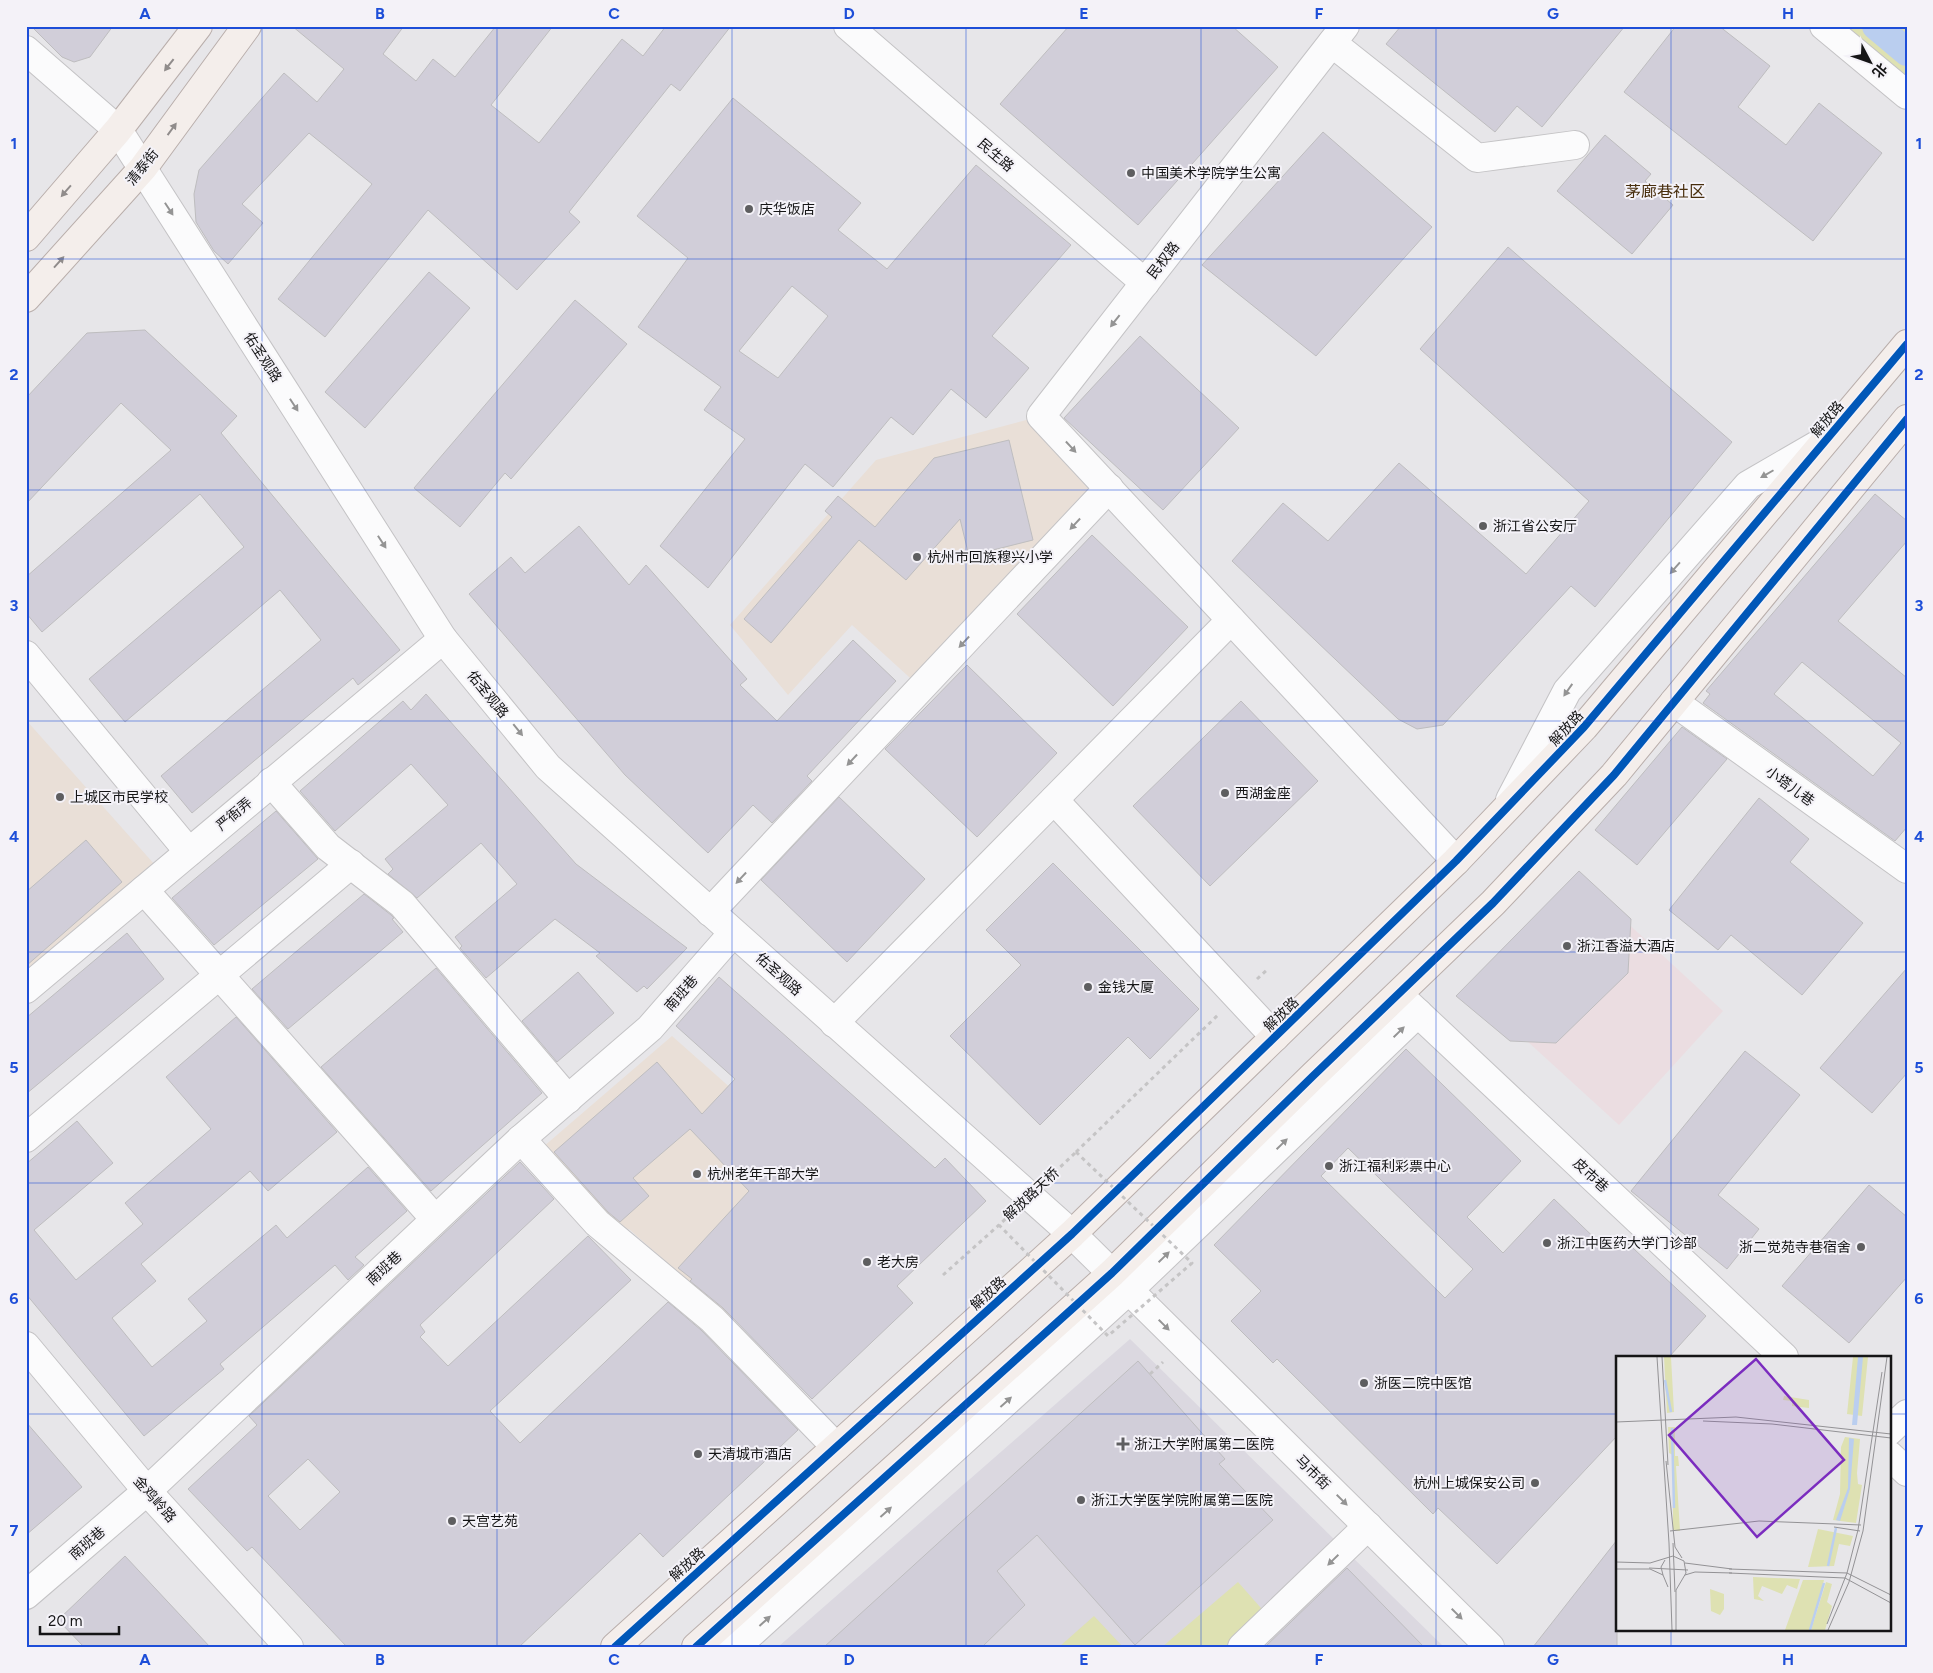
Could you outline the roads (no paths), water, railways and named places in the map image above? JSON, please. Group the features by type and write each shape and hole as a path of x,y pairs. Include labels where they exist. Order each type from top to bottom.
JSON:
{"main road":[{"path":"26,237 118,130 198,26"},
{"name":"清泰街","path":"26,298 143,168 247,26"},
{"name":"解放路","path":"614,1647 1072,1234 1456,861 1584,727 1907,344"},
{"path":"696,1647 1121,1282 1398,994 1506,889 1614,775 1907,420"}],"street":[{"name":"民生路","path":"848,26 1144,283"},
{"path":"1824,26 1907,95"},
{"name":"民权路","path":"1109,488 1042,416 1338,35"},
{"path":"1338,35 1477,158 1575,145"},
{"name":"佑圣观路","path":"26,50 118,130 443,638 548,767 1072,1234"},
{"path":"1506,808 1567,691 1748,484 1824,441"},
{"path":"710,912 1109,488 1456,861"},
{"path":"834,1023 1231,620"},
{"name":"严衙弄","path":"26,989 443,638"},
{"path":"26,655 189,852"},
{"name":"小塔儿巷","path":"1674,702 1907,869"},
{"path":"271,782 328,847 402,904 568,1098"},
{"path":"1054,800 1275,1037"},
{"path":"26,1138 350,864"},
{"path":"144,890 435,1219"},
{"name":"南班巷","path":"26,1595 147,1491 521,1139 650,1028 734,933"},
{"name":"皮市巷","path":"1398,994 1783,1356"},
{"path":"725,1647 747,1637 1121,1282 1418,1013"},
{"path":"521,1139 597,1223 712,1319 836,1447"},
{"name":"马市街","path":"1072,1234 1368,1526 1480,1643"},
{"name":"金鸡岭路","path":"26,1346 147,1491 289,1647"},
{"path":"1890,1431 1907,1414"},
{"path":"1890,1456 1907,1472"},
{"path":"1242,1647 1368,1526"}],"waterway":[{"path":"1876,26 1907,52"}],"place":[{"name":"中国美术学院学生公寓","path":"1131,173"},
{"name":"庆华饭店","path":"749,209"},
{"name":"浙江省公安厅","path":"1483,526"},
{"name":"杭州市回族穆兴小学","path":"917,557"},
{"name":"西湖金座","path":"1225,793"},
{"name":"上城区市民学校","path":"60,797"},
{"name":"浙江香溢大酒店","path":"1567,946"},
{"name":"金钱大厦","path":"1088,987"},
{"name":"浙江福利彩票中心","path":"1329,1166"},
{"name":"杭州老年干部大学","path":"697,1174"},
{"name":"浙江中医药大学门诊部","path":"1547,1243"},
{"name":"浙二觉苑寺巷宿舍","path":"1861,1247"},
{"name":"老大房","path":"867,1262"},
{"name":"浙医二院中医馆","path":"1364,1383"},
{"name":"浙江大学附属第二医院","path":"1123,1444"},
{"name":"天清城市酒店","path":"698,1454"},
{"name":"杭州上城保安公司","path":"1535,1483"},
{"name":"浙江大学医学院附属第二医院","path":"1081,1500"},
{"name":"天宫艺苑","path":"452,1521"}],"district":[{"name":"茅廊巷社区","path":"1665,191"}]}
